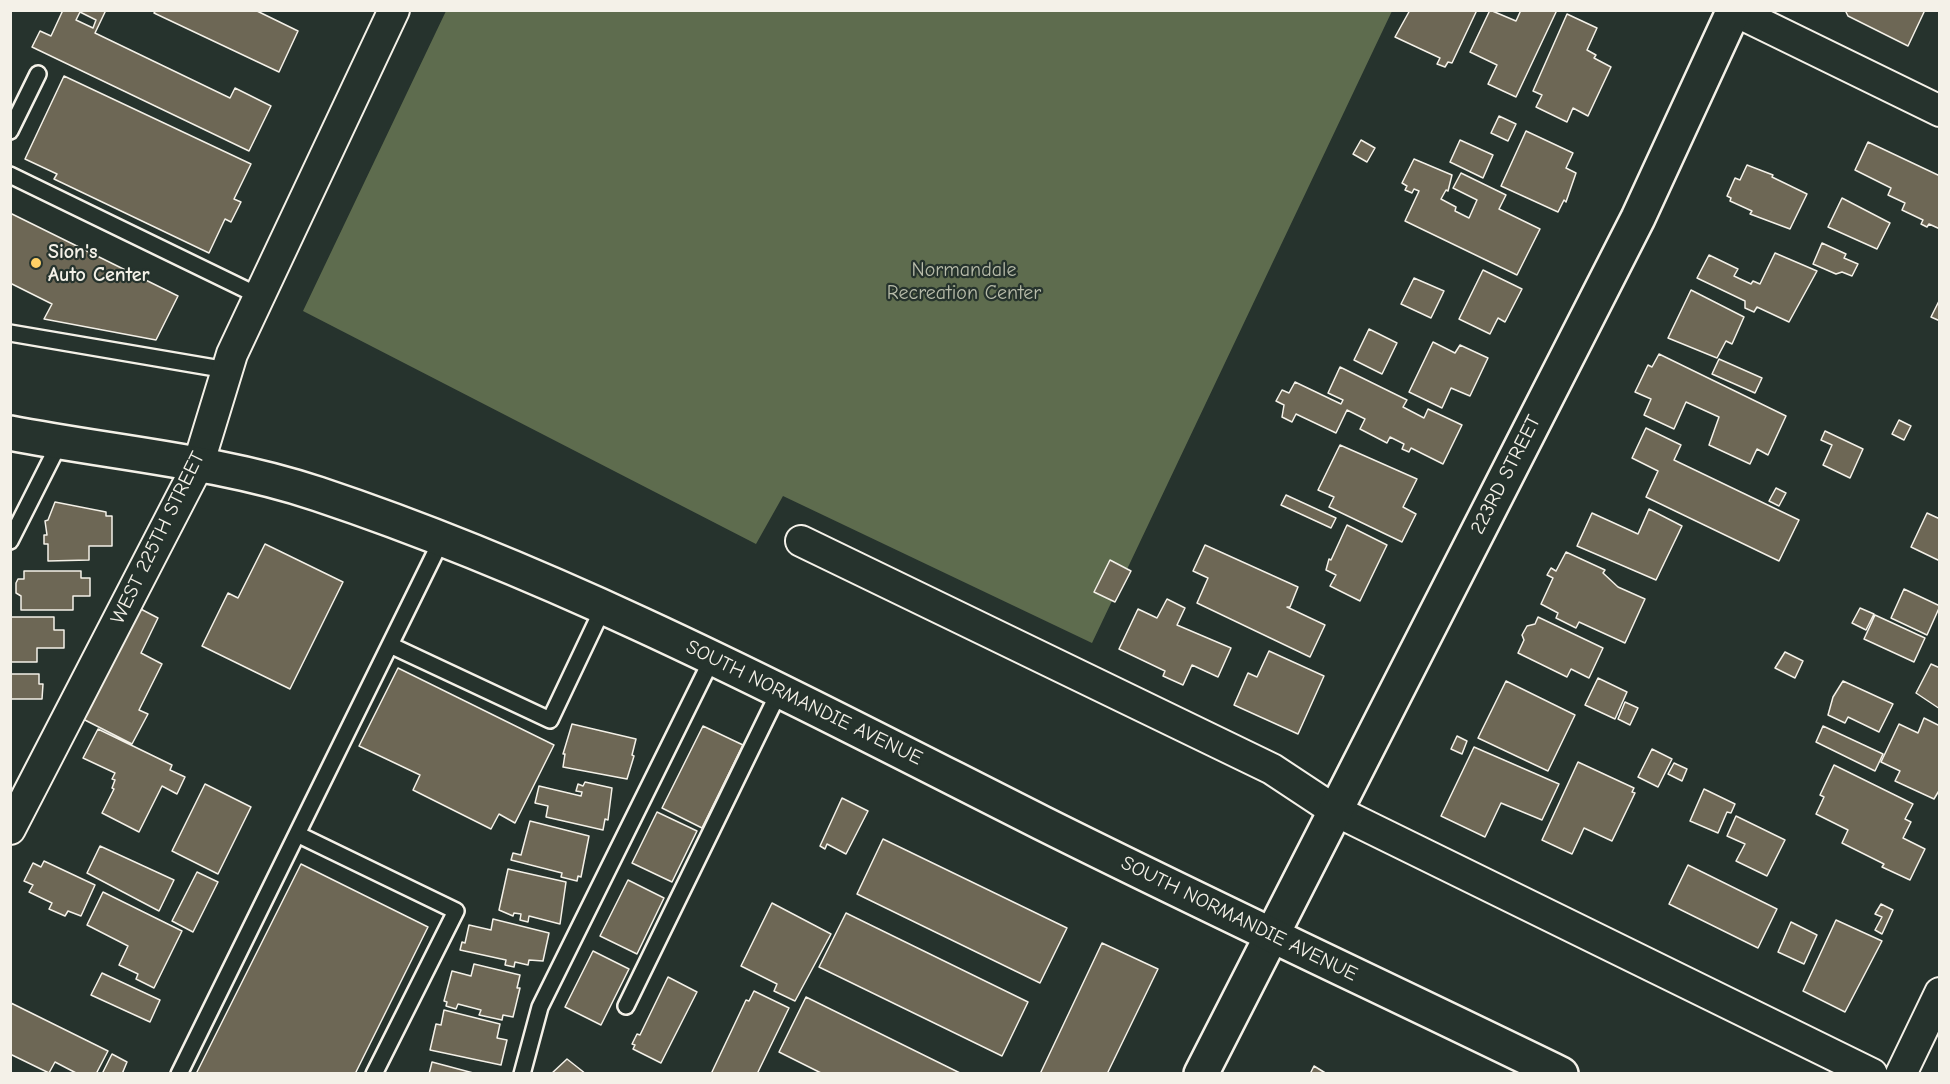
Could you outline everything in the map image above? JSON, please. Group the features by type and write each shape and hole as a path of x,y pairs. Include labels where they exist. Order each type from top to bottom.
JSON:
{"main road":[{"name":"223RD STREET","path":"1201,1074 1638,218 1734,11"},
{"name":"SOUTH NORMANDIE AVENUE","path":"10,434 198,465 315,493 604,606 780,690 1270,935 1561,1074"}],"street":[{"name":"WEST 225TH STREET","path":"10,828 198,465 227,370 259,296 394,10"},
{"path":"1734,11 1940,111"},
{"path":"801,541 1272,769 1334,810 1872,1074"},
{"path":"1901,1074 1940,993"}],"lane":[{"path":"10,131 39,74"},
{"path":"10,175 259,296"},
{"path":"10,333 227,370"},
{"path":"10,541 60,442"},
{"path":"178,1074 441,541"},
{"path":"390,645 550,720 604,606"},
{"path":"522,1074 540,1008 713,657"},
{"path":"626,1006 780,690"},
{"path":"297,834 456,911 374,1074"}],"green space":[{"name":"Normandale Recreation Center","path":"446,11 1392,11 1092,643 783,496 756,544 303,311"}],"building":[{"path":"63,10 106,10 95,33 230,98 235,88 271,106 249,151 32,47 40,31 51,36","holes":["80,12 96,20 93,28 76,20"]},
{"path":"156,10 255,10 298,31 279,72 154,13"},
{"path":"1410,10 1477,10 1452,63 1448,62 1445,67 1437,64 1440,58 1395,37"},
{"path":"1490,10 1516,21 1521,10 1557,10 1516,97 1488,84 1497,65 1470,52"},
{"path":"1845,10 1925,10 1908,46 1848,16"},
{"path":"1567,14 1597,28 1587,50 1596,55 1594,58 1611,67 1588,116 1573,108 1567,122 1536,107 1542,95 1533,91"},
{"path":"64,76 251,164 234,199 241,202 231,222 225,219 209,253 54,179 57,174 25,159"},
{"path":"1499,116 1516,124 1508,141 1491,133"},
{"path":"1526,131 1573,153 1566,168 1576,173 1566,202 1564,200 1558,212 1501,186"},
{"path":"1361,140 1375,148 1367,162 1353,154"},
{"path":"1460,140 1493,155 1483,178 1450,162"},
{"path":"1868,142 1940,176 1940,229 1929,224 1927,227 1921,224 1923,220 1902,210 1905,203 1888,195 1891,188 1855,170"},
{"path":"1414,159 1452,175 1448,191 1446,190 1441,199 1456,207 1455,211 1469,218 1477,200 1453,188 1461,173 1506,195 1499,209 1540,229 1517,275 1405,221 1419,191 1414,189 1412,193 1405,190 1407,186 1402,183"},
{"path":"1747,165 1773,175 1772,177 1807,194 1790,229 1750,214 1752,211 1730,201 1731,198 1727,196 1735,178 1740,180"},
{"path":"1842,198 1890,223 1877,249 1828,227"},
{"path":"10,213 178,296 156,340 44,319 52,304 10,283"},
{"path":"1822,243 1846,254 1844,258 1858,264 1852,276 1842,272 1836,274 1813,264"},
{"path":"1775,253 1817,271 1789,322 1757,307 1754,312 1745,308 1745,301 1697,278 1709,255 1738,269 1734,276 1751,284 1753,281 1760,284"},
{"path":"1483,270 1522,289 1505,322 1498,318 1490,334 1459,319"},
{"path":"1414,278 1444,291 1431,318 1401,304"},
{"path":"1691,290 1744,317 1732,344 1726,341 1717,358 1668,338"},
{"path":"1940,302 1940,321 1931,317"},
{"path":"1369,329 1397,343 1382,374 1354,360"},
{"path":"1433,342 1455,353 1460,345 1488,358 1470,396 1451,388 1442,408 1409,392"},
{"path":"1659,354 1786,416 1768,455 1757,449 1750,464 1709,445 1719,417 1686,402 1674,429 1644,415 1651,399 1635,392 1648,365 1652,367"},
{"path":"1719,359 1762,378 1755,393 1712,374"},
{"path":"1340,367 1407,400 1403,407 1424,418 1428,409 1462,425 1443,464 1411,448 1409,452 1402,449 1404,444 1390,437 1387,443 1360,429 1365,419 1347,410 1336,433 1296,414 1292,422 1282,417 1284,405 1276,401 1282,390 1289,393 1295,382 1341,404 1343,400 1328,393"},
{"path":"1899,420 1911,426 1904,440 1892,434"},
{"path":"1646,428 1681,445 1674,460 1799,520 1779,561 1646,497 1658,471 1632,458"},
{"path":"1825,431 1863,449 1850,478 1823,465 1832,445 1821,440"},
{"path":"1340,445 1417,479 1403,507 1416,514 1402,542 1329,507 1334,497 1318,490"},
{"path":"1776,488 1786,493 1779,506 1769,501"},
{"path":"1286,495 1336,518 1331,528 1281,505"},
{"path":"55,502 106,512 106,516 112,516 112,546 89,546 89,560 48,561 48,544 44,544 44,535 47,535 45,521 48,520"},
{"path":"1649,509 1682,526 1656,580 1577,546 1592,513 1638,534"},
{"path":"1927,513 1940,519 1940,561 1911,547"},
{"path":"1347,525 1387,545 1360,601 1330,586 1336,575 1326,570 1329,559 1331,560"},
{"path":"265,544 343,582 290,689 202,646 228,593 238,598"},
{"path":"1205,545 1298,587 1290,607 1287,607 1325,625 1310,657 1197,603 1208,578 1193,571"},
{"path":"1566,552 1605,570 1603,573 1618,587 1645,599 1625,643 1579,622 1576,628 1556,618 1558,613 1541,604 1553,578 1547,575 1551,568 1556,571"},
{"path":"1110,560 1131,571 1115,602 1094,592"},
{"path":"24,571 81,571 81,578 90,578 90,596 73,596 73,610 21,610 21,596 16,593 16,583 18,579 24,579"},
{"path":"1904,589 1940,606 1927,635 1891,618"},
{"path":"1167,599 1185,608 1177,625 1231,648 1218,677 1192,665 1183,685 1163,676 1165,671 1119,649 1138,609 1157,618"},
{"path":"135,606 158,618 141,653 162,664 139,710 148,714 132,744 79,717"},
{"path":"1860,608 1874,614 1866,630 1852,623"},
{"path":"1875,615 1925,638 1914,662 1864,639"},
{"path":"10,617 54,617 54,630 64,630 64,648 37,648 37,662 10,662"},
{"path":"1538,617 1603,648 1589,678 1571,669 1567,677 1518,653 1524,640 1522,635 1527,626 1535,624"},
{"path":"1269,651 1324,676 1298,734 1234,705 1248,673 1257,677"},
{"path":"1785,652 1803,661 1795,678 1775,668"},
{"path":"1931,664 1940,668 1940,709 1916,693"},
{"path":"398,668 554,745 515,823 499,814 491,829 413,790 420,775 359,746"},
{"path":"10,674 39,674 39,684 43,684 42,699 10,699"},
{"path":"1598,678 1627,692 1615,719 1585,705"},
{"path":"1506,681 1575,715 1548,771 1478,738"},
{"path":"1843,681 1893,704 1879,732 1848,717 1845,723 1828,715 1833,697"},
{"path":"1625,702 1638,708 1630,725 1618,719"},
{"path":"1924,718 1940,726 1940,789 1934,799 1895,781 1900,771 1881,762 1899,724 1918,733"},
{"path":"572,724 636,739 627,779 563,767 565,754 563,754"},
{"path":"703,726 743,745 702,828 662,808"},
{"path":"1823,726 1883,754 1875,771 1816,742"},
{"path":"98,729 172,765 170,770 185,777 177,794 162,786 139,832 102,813 114,789 112,788 115,780 112,779 115,773 83,758"},
{"path":"1457,736 1467,741 1462,754 1451,749"},
{"path":"1474,747 1559,784 1542,820 1501,803 1485,837 1441,816"},
{"path":"1652,749 1672,759 1658,787 1638,777"},
{"path":"1578,762 1634,788 1632,792 1635,793 1612,841 1584,828 1572,854 1542,840"},
{"path":"1674,763 1687,769 1682,781 1668,774"},
{"path":"1834,765 1913,804 1905,819 1911,822 1903,838 1925,849 1910,880 1882,867 1884,864 1842,843 1848,830 1816,814 1824,797 1820,795"},
{"path":"585,782 612,788 608,820 605,819 603,830 546,817 548,806 535,803 539,786 581,796 582,792 576,791 578,784 583,786"},
{"path":"205,784 251,807 218,874 172,851"},
{"path":"1704,789 1735,804 1731,813 1727,812 1718,833 1690,821"},
{"path":"842,798 868,811 846,854 827,844 825,849 820,846"},
{"path":"657,812 697,831 672,882 632,863"},
{"path":"1736,816 1785,840 1767,876 1736,861 1745,844 1727,836"},
{"path":"530,821 589,836 581,877 578,876 577,881 561,877 562,873 511,860 513,853 521,855"},
{"path":"883,839 1067,928 1040,983 857,894"},
{"path":"100,846 174,880 159,911 87,873"},
{"path":"44,861 95,885 81,916 68,911 65,916 49,909 52,903 29,892 33,885 24,881 33,863 41,867"},
{"path":"301,864 428,927 355,1074 196,1074"},
{"path":"1688,865 1777,909 1758,948 1669,904"},
{"path":"508,869 566,882 560,924 529,916 528,922 520,920 521,914 514,913 513,916 499,910"},
{"path":"197,872 218,882 193,932 172,921"},
{"path":"628,880 664,898 637,954 600,936"},
{"path":"103,892 182,931 154,988 136,979 138,974 119,965 128,946 87,925"},
{"path":"772,903 831,934 795,1001 774,991 777,984 741,966"},
{"path":"1881,904 1893,910 1882,934 1875,930 1882,917 1875,914"},
{"path":"846,913 1028,1002 1002,1056 819,967"},
{"path":"493,919 549,933 543,961 529,960 528,965 515,962 514,967 505,965 506,960 460,950 462,942 465,943 469,925 491,930"},
{"path":"1836,920 1882,941 1845,1012 1803,991"},
{"path":"1791,922 1817,935 1804,964 1778,952"},
{"path":"1102,943 1158,969 1107,1074 1040,1074"},
{"path":"593,951 629,969 601,1025 565,1007"},
{"path":"474,964 520,975 517,988 520,988 513,1017 503,1015 502,1020 479,1015 481,1010 458,1004 456,1009 446,1006 447,1002 444,1001 452,971 471,976"},
{"path":"102,973 160,1000 150,1022 91,995"},
{"path":"668,977 697,992 661,1063 633,1049 635,1045 632,1044 637,1034 640,1035"},
{"path":"754,991 789,1008 757,1074 711,1074 746,1000 749,1001"},
{"path":"806,997 962,1074 823,1074 779,1052"},
{"path":"11,1003 108,1051 96,1074 78,1074 55,1062 49,1073 10,1054"},
{"path":"444,1010 500,1024 497,1038 507,1040 501,1065 430,1050 436,1024 441,1025"},
{"path":"112,1054 127,1062 122,1074 102,1074"},
{"path":"567,1059 586,1074 551,1074"},
{"path":"432,1062 477,1074 429,1074"},
{"path":"1314,1066 1327,1074 1310,1074"}],"place":[{"name":"Sion's Auto Center","path":"36,263"}]}
